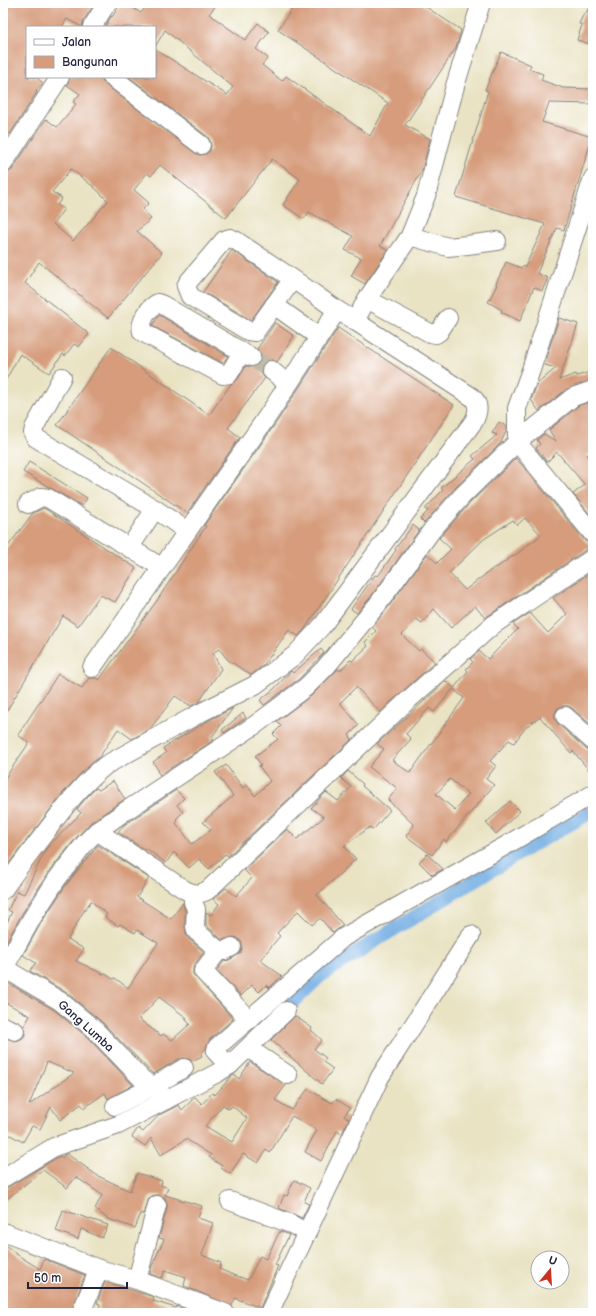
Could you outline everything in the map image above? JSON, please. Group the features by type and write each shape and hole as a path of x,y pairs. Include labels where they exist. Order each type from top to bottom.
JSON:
{"street":[{"path":"93,26 107,3"},
{"path":"356,321 367,300 410,236 426,196 455,86 481,3"},
{"path":"3,164 59,78"},
{"path":"113,78 201,145"},
{"path":"593,178 531,370 516,408 517,442 593,534"},
{"path":"410,236 448,246 497,241"},
{"path":"3,890 52,824 81,787 92,776 106,765 256,685 295,655 322,626 474,421 478,411 476,400 337,310 293,279 235,240 230,238 224,240 186,286 190,296 252,332 255,332 293,279"},
{"path":"367,300 430,333 436,334 439,332 448,318"},
{"path":"158,303 247,354 229,374 223,375 142,332 142,322 153,305 158,303"},
{"path":"274,305 319,338"},
{"path":"92,668 269,414 337,310"},
{"path":"271,370 288,384"},
{"path":"62,377 34,428 33,433 36,438 155,509 187,531"},
{"path":"3,969 32,918 57,879 85,843 124,812 255,725 306,687 325,668 378,604 432,530 462,496 517,442 573,397 593,390"},
{"path":"28,504 41,497 48,498 161,567"},
{"path":"130,547 155,509"},
{"path":"97,832 185,890 193,894 202,894 208,890 407,701 492,626 593,558"},
{"path":"565,716 593,741"},
{"path":"224,1060 217,1047 344,938 593,794"},
{"path":"193,894 193,902 196,910 196,931 213,947 225,949 203,971 249,1020"},
{"path":"269,1313 380,1077 471,935"},
{"name":"Gang Lumba","path":"3,969 60,1001 94,1029 156,1091"},
{"path":"115,1106 156,1091 248,1048 286,1012"},
{"path":"248,1048 288,1074"},
{"path":"3,1178 54,1148 118,1125 184,1068"},
{"path":"230,1201 291,1224 307,1233"},
{"path":"137,1280 157,1205"},
{"path":"3,1232 99,1269 137,1280 226,1313"},
{"path":"81,1313 99,1269"}],"building":[{"path":"3,3 91,3 94,5 83,21 82,26 67,19 63,26 26,26 26,78 37,78 43,83 36,91 37,92 10,134 3,130"},
{"path":"121,3 125,3 141,13 149,3 218,3 209,14 245,40 258,23 269,32 256,49 268,58 262,65 282,81 286,76 370,136 388,103 278,30 296,3 420,3 461,30 456,48 405,125 430,139 422,170 380,246 388,250 365,284 351,276 361,258 345,250 353,236 309,212 304,219 283,205 300,179 272,159 226,218 160,165 151,176 147,173 134,190 149,203 143,209 151,219 137,231 162,253 108,318 39,262 25,283 89,334 79,347 74,344 65,356 63,354 49,373 20,354 3,385 3,174 12,170 46,119 57,127 76,104 73,102 80,94 67,85 70,78 102,78 102,81 106,85 195,153 200,155 210,151 211,146 208,137 130,78 156,78 156,50 227,95 233,87 165,30 156,45 156,26 106,26 111,16 112,17","holes":["71,169 95,188 108,201 73,241 53,224 64,209 57,205 62,198 52,192"]},
{"path":"590,3 593,3 593,45 577,40 582,25 579,24 584,13 586,14"},
{"path":"501,52 531,65 529,69 543,74 541,80 563,88 593,89 593,104 549,103 542,122 592,137 564,230 557,228 537,273 548,278 542,291 534,287 520,321 501,312 502,310 488,302 497,285 496,284 506,262 521,268 522,266 525,267 545,224 456,197 488,91 485,90"},
{"path":"232,250 278,282 251,320 203,292"},
{"path":"159,315 228,356 223,363 152,326"},
{"path":"559,318 578,324 559,380 576,374 577,376 593,371 593,380 567,389 539,411 531,400 537,384 556,368 545,365"},
{"path":"275,323 294,336 277,362 268,360 263,364 261,373 265,378 228,428 240,437 187,513 57,425 111,347 209,415 231,384 238,379 246,366 257,366 260,362 261,356 257,349"},
{"path":"338,328 454,405 304,630 298,636 289,630 263,666 251,675 228,660 219,649 213,653 221,669 199,702 191,706 175,696 150,729 132,739 118,729 100,756 80,774 63,793 3,871 3,781 29,743 18,735 58,674 82,688 89,678 96,678 99,680 156,602 206,526 204,525 278,420"},
{"path":"593,401 593,451 587,455 593,462 593,518 573,494 585,485 557,452 547,462 536,448 540,444 537,440 544,434 556,441 549,430 578,406"},
{"path":"499,422 506,426 506,432 500,444 454,489 424,523 420,519 428,511 425,509 443,490 441,488 475,459 472,456 497,435 492,433"},
{"path":"516,458 585,541 589,544 593,544 593,548 587,549 485,618 475,606 451,628 434,609 422,623 416,619 402,635 419,651 421,649 435,662 380,712 356,687 340,703 359,725 349,735 352,739 228,856 225,854 209,869 199,859 189,868 174,852 166,863 146,848 145,850 118,832 124,825 176,790 184,798 177,805 183,812 176,819 178,821 176,823 192,844 211,830 203,822 233,796 215,772 226,765 243,788 247,785 255,796 270,781 259,766 261,765 255,756 278,739 273,734 281,726 277,721 312,695 338,669 340,671 350,660 352,661 368,646 365,642 376,631 372,627 427,554 437,563 451,549 439,538 470,503","holes":["525,518 541,535 465,590 449,573 484,539 513,520 517,525"]},
{"path":"29,462 87,498 82,506 23,472"},
{"path":"44,508 136,568 115,602 100,595 78,626 63,616 3,717 3,553 33,513"},
{"path":"413,525 419,530 370,598 357,613 351,609 375,575 378,576 396,550 395,549"},
{"path":"593,571 593,727 568,706 562,706 557,709 555,720 586,749 593,751 593,775 573,751 571,753 540,717 526,727 514,743 509,740 490,761 496,766 486,779 494,785 446,842 444,839 432,855 406,836 414,825 388,800 397,788 369,767 384,749 377,744 446,681 454,688 468,671 466,669 473,662 470,659 479,651 488,659 518,629 513,624 530,613 548,633 567,614 553,598","holes":["453,689 464,698 410,773 392,760 411,739 406,734 429,708 434,712","450,779 469,794 455,810 436,794"]},
{"path":"321,649 324,653 299,679 264,705 260,700 274,689 291,671 293,673"},
{"path":"233,708 211,738 214,740 160,775 153,762 166,753 163,748 206,722"},
{"path":"243,713 246,718 224,733 222,730"},
{"path":"348,771 363,784 362,786 390,810 373,830 370,827 344,846 356,859 317,895 343,925 333,933 320,918 312,925 298,911 277,933 280,936 260,960 282,976 269,988 266,985 259,992 252,985 241,996 217,970 224,961 229,960 241,953 242,943 238,938 233,937 222,940 206,925 206,912 211,915 219,904 213,899 226,888 236,896 252,878 244,870 287,829 297,839 324,817 311,808 326,792 338,801 351,787 341,778"},
{"path":"113,781 125,799 91,822 77,837 48,873 23,912 3,948 3,931 12,912 8,910 17,891 24,894 46,849 81,813 77,809 87,797 96,788 99,790"},
{"path":"510,801 520,811 496,834 486,823"},
{"path":"98,845 149,878 137,897 171,919 183,903 185,911 186,934 189,939 204,952 194,965 193,974 233,1019 210,1039 206,1048 201,1054 202,1056 192,1061 184,1058 179,1059 153,1074 101,1021 67,993 30,971 36,963 23,955 41,923 66,885","holes":["91,901 107,914 105,917 118,926 120,924 135,933 137,930 158,943 128,988 115,978 113,979 104,973 103,974 76,961 84,949 68,939","159,997 187,1018 185,1019 190,1024 172,1040 163,1034 161,1036 139,1019"]},
{"path":"427,854 443,869 432,875 419,862"},
{"path":"3,980 54,1010 87,1037 133,1085 108,1099 105,1093 84,1108 81,1104 60,1120 51,1107 40,1129 32,1126 23,1142 3,1131 3,1037 16,1041 22,1039 25,1035 24,1026 30,1016 3,1001","holes":["47,1062 74,1073 29,1105"]},
{"path":"295,1016 312,1028 311,1030 322,1040 314,1049 326,1058 323,1062 333,1069 322,1084 271,1040"},
{"path":"250,1062 286,1085 275,1100 292,1110 308,1089 332,1103 336,1099 350,1108 344,1116 349,1119 342,1134 337,1131 321,1161 305,1152 317,1130 292,1116 270,1153 266,1150 258,1163 243,1154 230,1174 209,1157 211,1155 186,1139 161,1155 151,1138 145,1146 132,1137 138,1128 143,1132 159,1115 179,1105 182,1110 195,1097 202,1104 212,1093 215,1095 234,1075 239,1079","holes":["223,1105 229,1109 232,1106 247,1118 232,1142 205,1126"]},
{"path":"65,1154 98,1176 130,1191 137,1173 162,1181 161,1185 168,1188 165,1195 202,1206 198,1218 213,1223 202,1255 221,1263 219,1269 231,1274 248,1280 260,1256 266,1259 280,1231 289,1235 275,1265 278,1266 260,1308 235,1298 232,1306 184,1286 186,1277 165,1270 162,1278 150,1274 164,1239 159,1238 167,1203 165,1198 160,1195 154,1195 149,1198 144,1214 141,1213 135,1228 108,1219 95,1209 102,1195 76,1177 67,1188 43,1170 3,1202 3,1188 8,1187 58,1157 61,1156 62,1158"},
{"path":"294,1180 310,1188 304,1202 309,1204 302,1218 279,1208 284,1195 287,1196"},
{"path":"63,1210 108,1225 102,1238 81,1229 78,1239 56,1231"},
{"path":"3,1243 16,1254 40,1269 44,1259 85,1275 71,1313 3,1313"},
{"path":"105,1282 154,1297 153,1301 176,1308 177,1306 195,1313 99,1313 100,1304 97,1303"}],"waterway":[{"path":"278,1017 320,976 528,848 593,811"}],"tunnel":[{"path":"251,357 271,370"}]}
